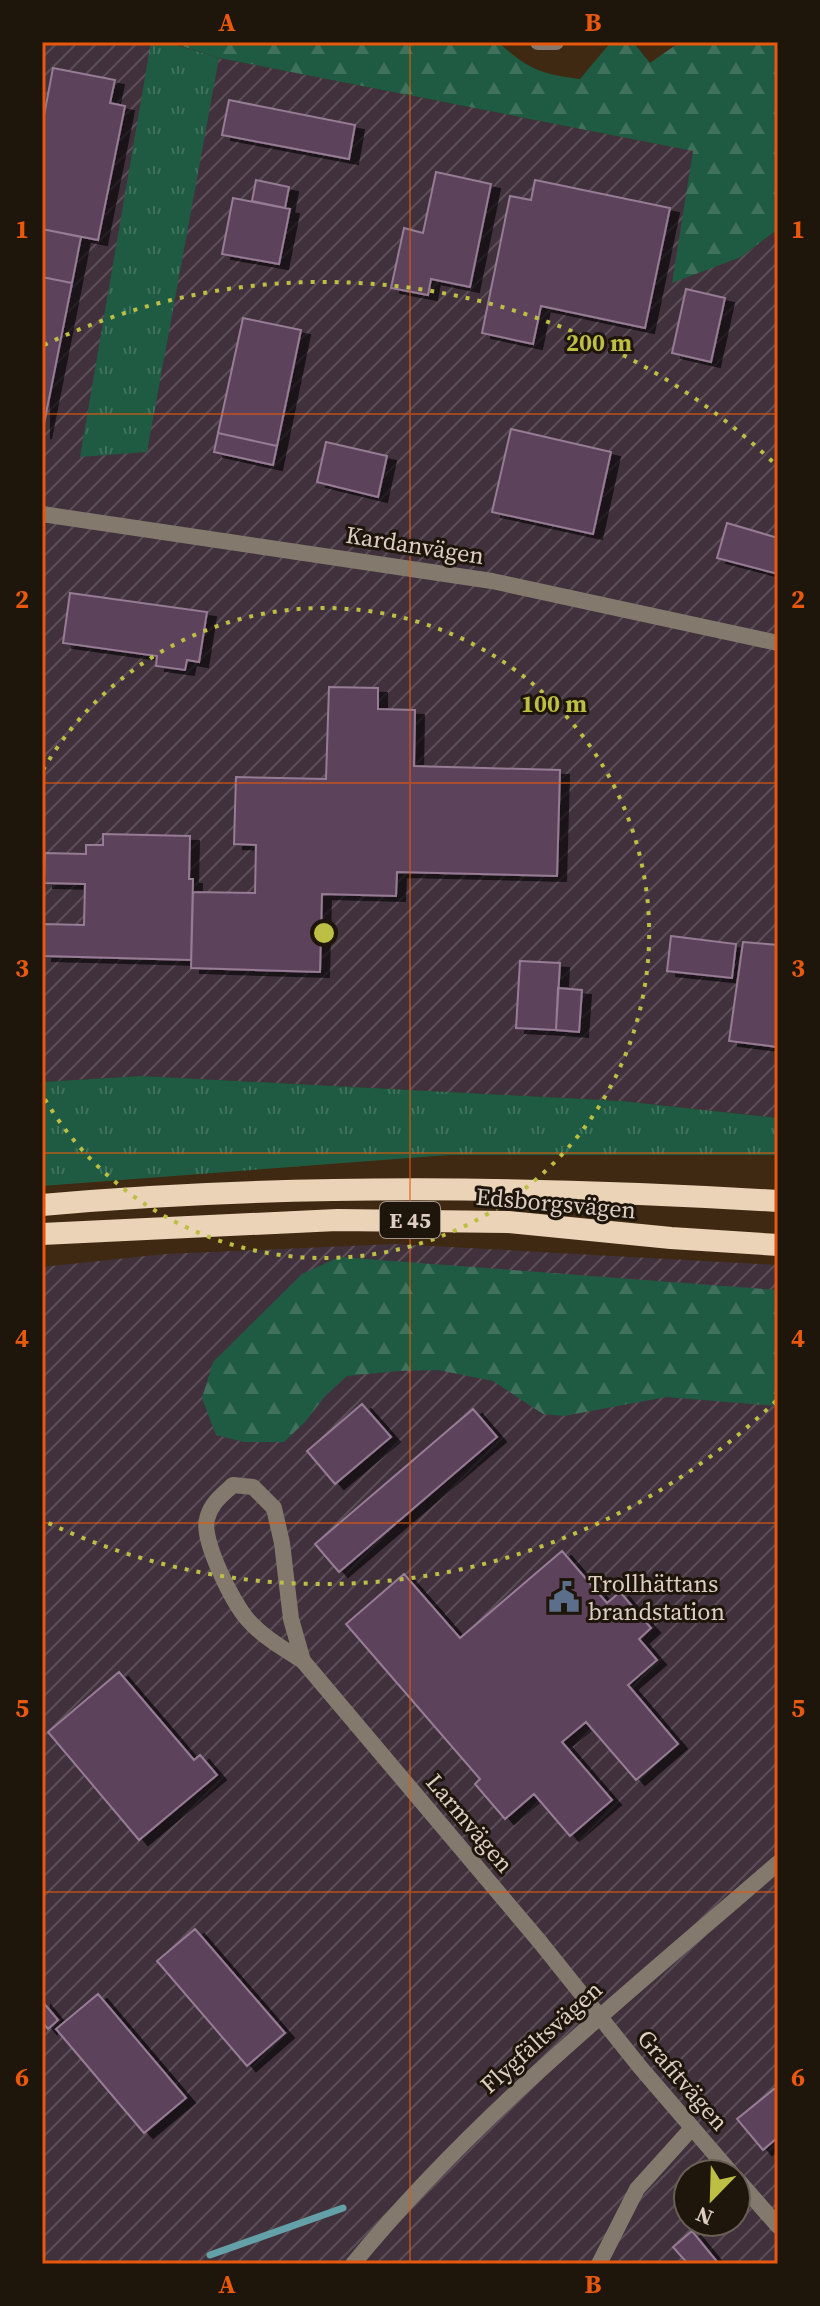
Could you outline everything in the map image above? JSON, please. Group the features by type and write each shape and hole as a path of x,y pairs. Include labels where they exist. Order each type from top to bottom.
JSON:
{"highway":[{"name":"Edsborgsvägen","path":"42,1205 334,1189 508,1188 778,1201"},
{"name":"Edsborgsvägen","path":"42,1234 337,1220 508,1222 778,1245"}],"street":[{"path":"538,42 556,42"},
{"name":"Kardanvägen","path":"42,514 492,581 778,643"},
{"name":"Larmvägen","path":"303,1661 291,1619 282,1543 274,1508 253,1487 233,1485 213,1503 206,1522 213,1552 228,1587 248,1620 303,1661 540,1942 599,2017"},
{"name":"Flygfältsvägen","path":"353,2264 397,2210 469,2134 778,1863"},
{"name":"Grafitvägen","path":"599,2017 718,2158"},
{"path":"599,2264 637,2189 692,2128"},
{"name":"Grafitvägen","path":"752,2196 778,2226"}],"shaded area":[{"path":"42,42 167,42 219,58 693,151 741,257 778,229 778,1118 622,1101 141,1076 42,1082"},
{"path":"395,1244 778,1265 778,2264 42,2264 42,1267 165,1254"}],"green space":[{"path":"151,42 166,42 219,58 147,452 80,457"},
{"path":"169,42 498,42 535,69 580,79 611,42 633,42 650,63 680,42 778,42 778,229 741,257 672,283 693,151 219,58"},
{"path":"141,1076 622,1101 778,1118 778,1155 449,1155 42,1186 42,1082"},
{"path":"339,1257 778,1290 778,1406 666,1397 564,1416 543,1414 493,1381 438,1370 398,1371 347,1376 284,1442 244,1442 216,1435 202,1398 213,1362 302,1274"}],"building":[{"path":"53,68 115,80 110,103 125,106 98,240 42,229 42,126"},
{"path":"229,100 355,125 349,159 222,135"},
{"path":"436,172 491,184 470,287 431,279 428,295 391,288 404,228 423,233"},
{"path":"256,180 289,187 285,208 252,201"},
{"path":"535,180 670,208 645,328 541,306 533,344 482,333 510,196 531,200"},
{"path":"233,198 290,209 279,264 222,254"},
{"path":"42,229 81,237 72,283 42,277"},
{"path":"42,277 72,283 42,434"},
{"path":"686,289 725,298 711,362 672,353"},
{"path":"243,318 301,330 277,446 218,433"},
{"path":"511,429 611,452 593,534 492,512"},
{"path":"218,433 277,446 273,465 214,452"},
{"path":"326,442 387,456 378,497 317,482"},
{"path":"727,523 778,538 778,574 717,558"},
{"path":"70,593 207,612 199,662 187,660 185,670 156,666 157,656 63,643"},
{"path":"329,687 378,688 378,709 415,710 414,766 560,770 557,876 397,872 396,896 322,894 320,972 191,968 193,892 255,893 256,845 234,844 236,777 326,779"},
{"path":"103,834 190,836 189,879 193,879 191,960 43,956 44,924 84,925 85,884 44,883 45,853 86,854 86,845 103,845"},
{"path":"671,936 736,944 732,978 667,971"},
{"path":"743,942 778,945 778,1047 729,1041"},
{"path":"520,961 560,963 556,1030 516,1028"},
{"path":"558,988 582,990 579,1032 556,1030"},
{"path":"362,1404 391,1437 335,1484 307,1451"},
{"path":"473,1409 497,1437 339,1572 315,1544"},
{"path":"562,1551 607,1603 620,1592 651,1628 639,1639 657,1660 628,1685 678,1744 636,1780 586,1722 562,1742 612,1800 570,1836 534,1794 505,1819 475,1784 480,1779 346,1624 404,1574 460,1638"},
{"path":"119,1672 194,1760 200,1755 217,1775 139,1840 48,1732"},
{"path":"195,1929 285,2033 247,2066 157,1961"},
{"path":"98,1994 186,2098 144,2133 56,2029"},
{"path":"42,2001 58,2020 48,2029 42,2022"},
{"path":"774,2089 778,2091 778,2137 763,2150 737,2119"},
{"path":"684,2238 698,2238 719,2264 688,2264 673,2247"}],"waterway":[{"path":"210,2255 343,2208"}],"place":[{"name":"Trollhättans brandstation","path":"564,1597"}]}
